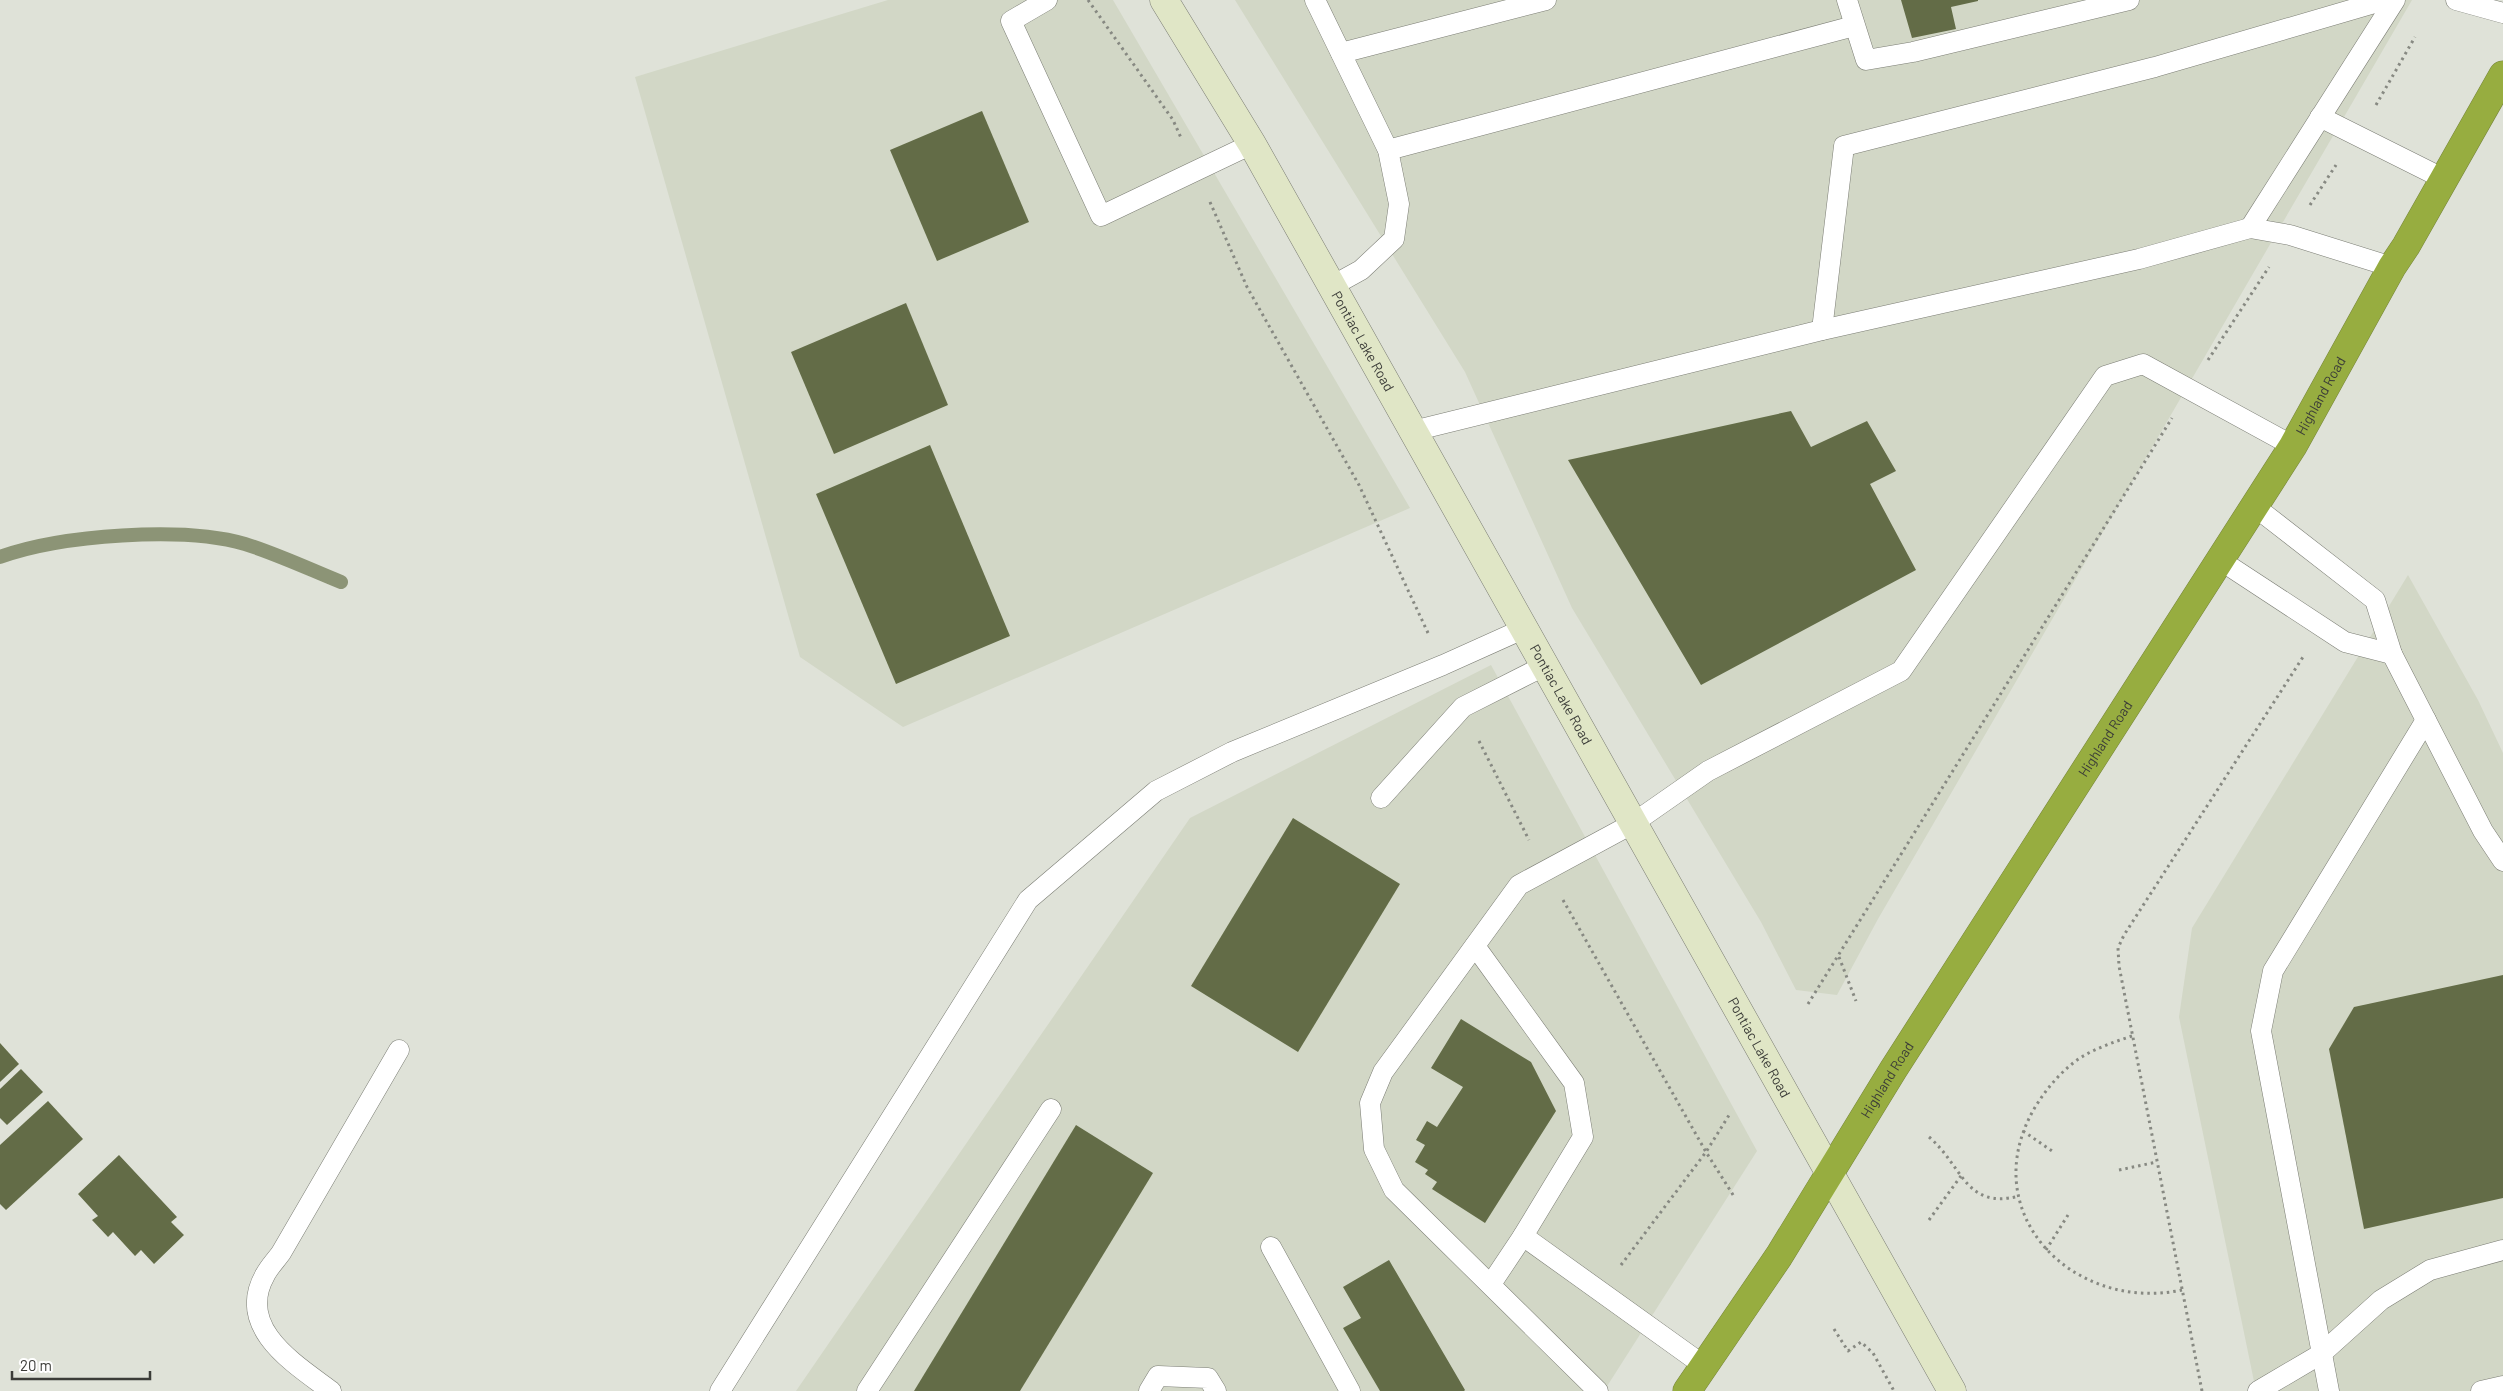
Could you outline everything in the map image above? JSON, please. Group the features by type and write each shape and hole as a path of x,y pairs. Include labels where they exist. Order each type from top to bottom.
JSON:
{"highway":[{"name":"Highland Road","path":"1687,1391 1703,1364 1778,1256 1893,1070 2293,446 2392,267 2502,81"}],"street":[{"name":"Pontiac Lake Road","path":"1164,0 1252,144 1952,1391"}],"lane":[{"path":"1047,0 1011,21 1101,216 1252,144"},
{"path":"1315,0 1388,150 1399,204 1394,240 1361,270 1332,286"},
{"path":"1341,53 1546,0"},
{"path":"1847,0 1866,60 1913,52 2129,0"},
{"path":"1822,330 1844,146 2155,67 2385,0"},
{"path":"2250,228 2395,0"},
{"path":"2456,0 2503,13"},
{"path":"1388,150 1854,26"},
{"path":"2320,117 2444,178"},
{"path":"1413,431 1822,330 2139,259 2250,228 2290,236 2392,267"},
{"path":"1598,1391 1394,1190 1374,1149 1370,1103 1383,1072 1519,885 1632,824 1708,771 1901,671 2105,376 2143,364 2293,446"},
{"path":"2254,506 2374,600 2392,654 2483,832 2503,861"},
{"path":"2220,560 2345,642 2392,654"},
{"path":"720,1391 1028,900 1156,791 1232,752 1443,665 1523,629"},
{"path":"1381,798 1463,707 1544,666"},
{"path":"2328,1391 2261,1031 2273,971 2426,720"},
{"path":"1476,946 1574,1083 1583,1137 1523,1236 1491,1284"},
{"path":"331,1391 293,1363 263,1332 256,1305 264,1276 281,1254 399,1050"},
{"path":"867,1391 1051,1109"},
{"path":"1523,1236 1703,1364"},
{"path":"1271,1247 1350,1391"},
{"path":"2258,1391 2321,1354 2381,1300 2430,1270 2503,1250"},
{"path":"1149,1391 1158,1376 1208,1378 1216,1391"},
{"path":"2481,1391 2503,1386"}],"path":[{"path":"1088,0 1173,120 1247,287 1359,485 1443,665"},
{"path":"1808,1004 2190,389 2379,101 2418,34"},
{"path":"2202,1391 2132,1036 2119,966 2118,948 2124,935 2307,650"},
{"path":"1463,707 1500,786 1546,871 1706,1152 1735,1198"},
{"path":"1839,956 1856,1002"},
{"path":"2132,1036 2102,1046 2069,1066 2047,1089 2023,1131 2016,1166 2019,1196 2031,1228 2046,1250 2074,1273 2111,1288 2151,1293 2182,1290"},
{"path":"1706,1152 1731,1112"},
{"path":"2023,1131 2055,1153"},
{"path":"1929,1137 1942,1148 1977,1193 1990,1200 2007,1200 2019,1196"},
{"path":"2119,1170 2158,1162"},
{"path":"1929,1220 1962,1176"},
{"path":"2046,1250 2068,1215"},
{"path":"1834,1328 1848,1351 1861,1342 1869,1348 1894,1391"}],"shaded area":[{"path":"888,0 1113,0 1410,508 903,727 800,657 635,77"},
{"path":"1235,0 2412,0 1878,919 1837,995 1796,990 1761,922 1572,608 1465,372"},
{"path":"2408,575 2478,700 2503,753 2503,1391 2256,1391 2179,1017 2192,928"},
{"path":"1491,665 1757,1151 1604,1391 796,1391 1190,818"}],"building":[{"path":"1901,0 1978,1 1951,7 1956,29 1912,38"},
{"path":"982,111 1029,222 937,261 890,150"},
{"path":"906,303 948,405 834,454 791,352"},
{"path":"1791,411 1811,447 1867,421 1896,471 1870,484 1916,570 1701,685 1568,460"},
{"path":"930,445 1010,636 896,684 816,494"},
{"path":"1293,818 1400,884 1298,1052 1191,986"},
{"path":"2503,975 2503,1198 2364,1229 2329,1049 2354,1007"},
{"path":"1461,1019 1531,1062 1556,1111 1485,1223 1432,1189 1437,1182 1425,1174 1428,1170 1415,1162 1425,1145 1416,1140 1427,1121 1437,1127 1463,1087 1431,1068"},
{"path":"0,1043 19,1064 0,1082"},
{"path":"21,1069 43,1092 7,1125 0,1118 0,1089"},
{"path":"48,1101 83,1139 6,1210 0,1204 0,1145"},
{"path":"1076,1125 1153,1173 1020,1391 914,1391"},
{"path":"119,1155 177,1217 171,1222 184,1235 154,1264 141,1250 135,1256 113,1232 108,1237 92,1220 98,1216 78,1194"},
{"path":"1389,1260 1464,1391 1380,1391 1343,1328 1361,1318 1343,1287"}],"waterway":[{"path":"0,557 25,549 88,538 156,534 189,535 219,538 245,544 341,582"}]}
